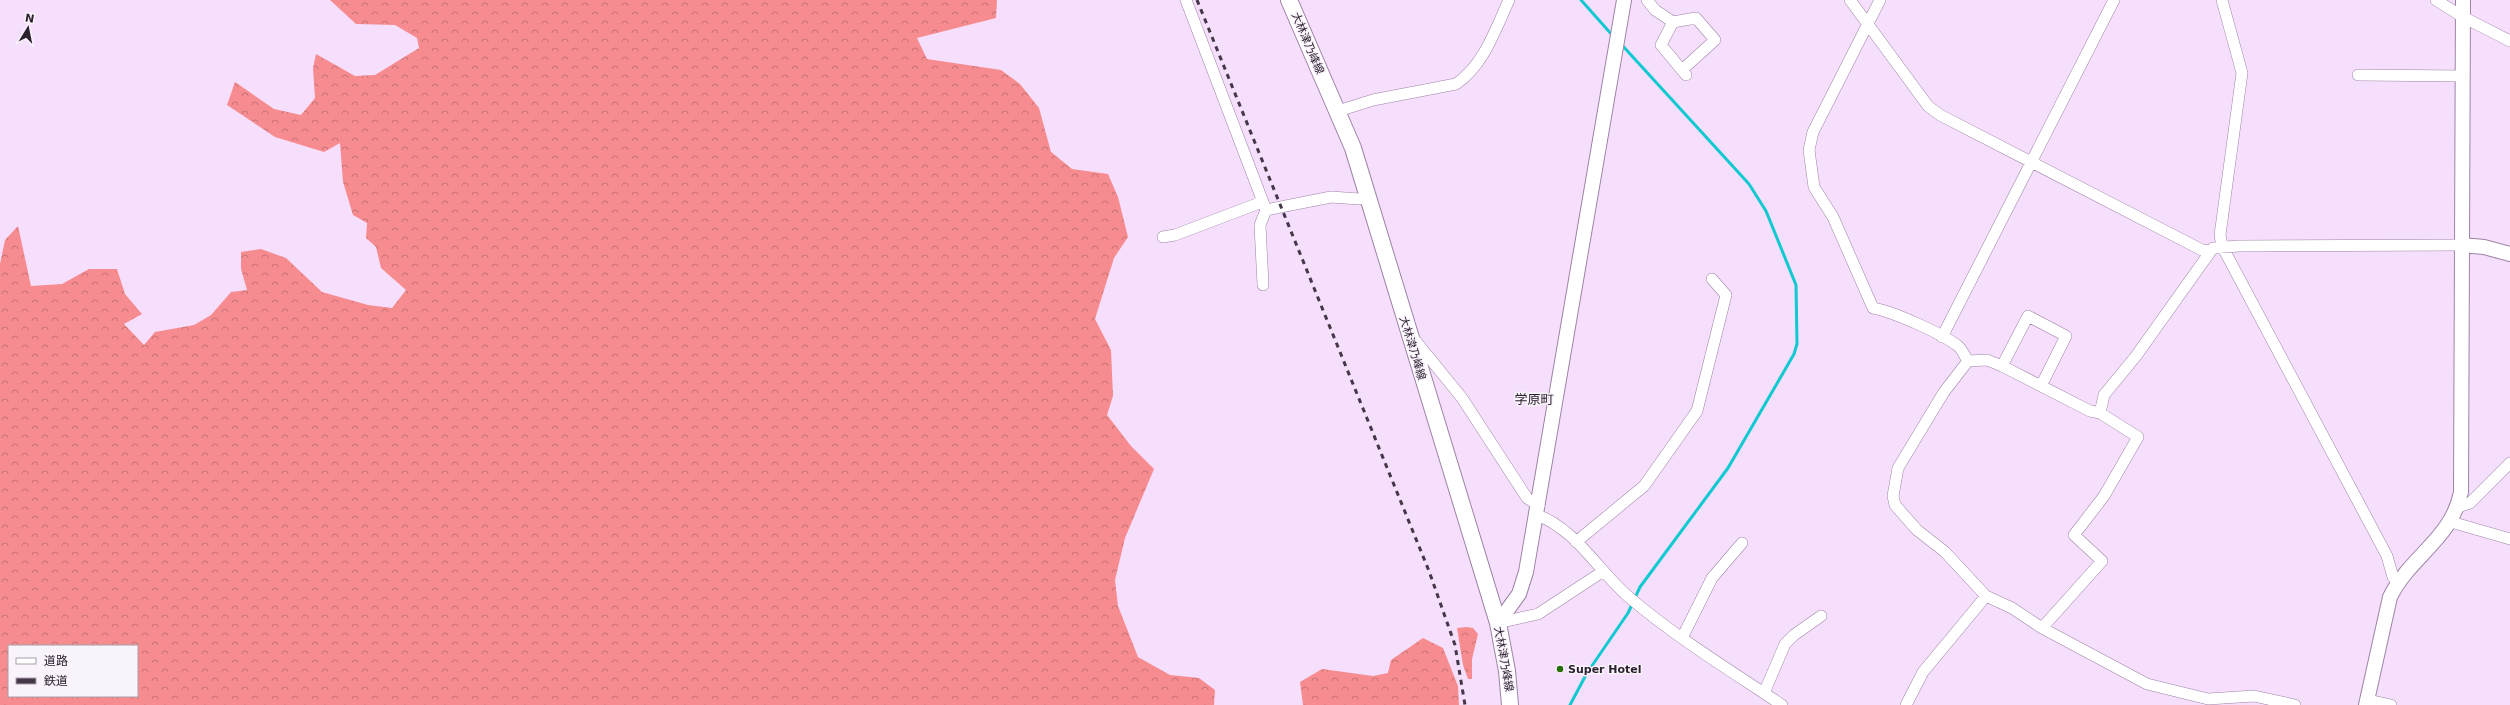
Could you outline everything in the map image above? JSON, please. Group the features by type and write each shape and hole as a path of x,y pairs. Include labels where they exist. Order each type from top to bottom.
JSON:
{"main road":[{"name":"大林津乃峰線","path":"1289,0 1353,148 1498,622 1507,671 1510,705"}],"street":[{"path":"1186,0 1264,206 1260,225 1263,285"},
{"path":"1338,111 1380,99 1456,84 1464,79 1483,56 1509,0"},
{"path":"1498,622 1511,607 1523,584 1538,510 1624,0"},
{"path":"1647,0 1656,10 1673,22 1696,18 1715,40 1684,73 1661,46 1673,22"},
{"path":"1850,0 1928,106 1940,115 2032,161 2202,250 2210,251 2222,246 2462,246 2484,247 2510,254"},
{"path":"1880,0 1813,132 1809,150 1814,187 1833,217 1873,308 1886,310 1959,346 1968,361"},
{"path":"1942,337 2114,0"},
{"path":"2222,0 2242,73 2220,235 2222,246 2387,556 2393,577 2397,582"},
{"path":"2436,0 2463,17 2510,41"},
{"path":"2391,705 2367,702 2382,627 2390,597 2397,582 2451,522 2458,507 2462,482 2463,0"},
{"path":"2358,75 2463,76"},
{"path":"1163,237 1175,235 1264,206 1331,197 1359,199 1368,197"},
{"path":"2100,413 2104,395 2136,356 2210,251"},
{"path":"1576,542 1644,486 1697,411 1726,296 1712,279"},
{"path":"2002,366 2028,316 2066,336 2041,386"},
{"path":"1409,334 1462,398 1527,498 1538,510 1576,542 1602,572 1638,605 1682,638 1782,705"},
{"path":"2042,628 2102,562 2074,536 2104,496 2138,437 2100,413 2090,411 2002,366 1987,360 1968,361 1944,392 1898,468 1893,496 1895,505 1917,530 1945,552 1986,596 2012,608 2042,628 2146,684 2208,699 2254,696 2295,705"},
{"path":"2458,507 2470,503 2510,463"},
{"path":"2451,522 2510,539"},
{"path":"1682,638 1712,578 1742,543"},
{"path":"1498,622 1538,614 1602,572"},
{"path":"1906,705 1923,672 1986,596"},
{"path":"1764,693 1785,644 1794,635 1821,616"}],"green space":[{"path":"330,0 997,0 996,18 917,38 927,59 1001,70 1020,84 1039,108 1051,152 1072,169 1108,174 1118,197 1128,237 1114,258 1095,319 1111,350 1113,396 1107,415 1131,446 1154,469 1125,538 1115,580 1118,606 1138,657 1170,675 1199,678 1215,690 1214,705 0,705 0,264 5,240 18,226 31,286 62,284 89,269 117,269 125,294 142,314 124,324 144,345 155,332 194,325 211,315 231,292 247,290 241,269 241,252 261,249 286,258 322,292 368,305 392,308 406,290 381,268 376,247 366,238 367,223 353,215 343,182 340,143 324,152 275,137 227,105 235,82 274,109 301,115 315,98 313,68 316,54 355,76 375,75 419,48 417,38 395,25 356,24"},
{"path":"1457,628 1473,628 1478,634 1472,659 1472,679 1468,679 1463,665"},
{"path":"1423,638 1443,648 1458,686 1459,705 1303,705 1300,682 1322,669 1373,676 1388,673 1391,660"}],"waterway":[{"path":"1581,0 1613,36"},
{"path":"1570,705 1587,673 1628,613 1640,587 1728,468 1794,354 1797,344 1796,285 1766,211 1749,184 1621,44"}],"railway":[{"path":"1197,0 1429,571 1455,645 1465,705"}],"place":[{"name":"Super Hotel","path":"1560,669"}],"district":[{"name":"学原町","path":"1534,399"}]}
